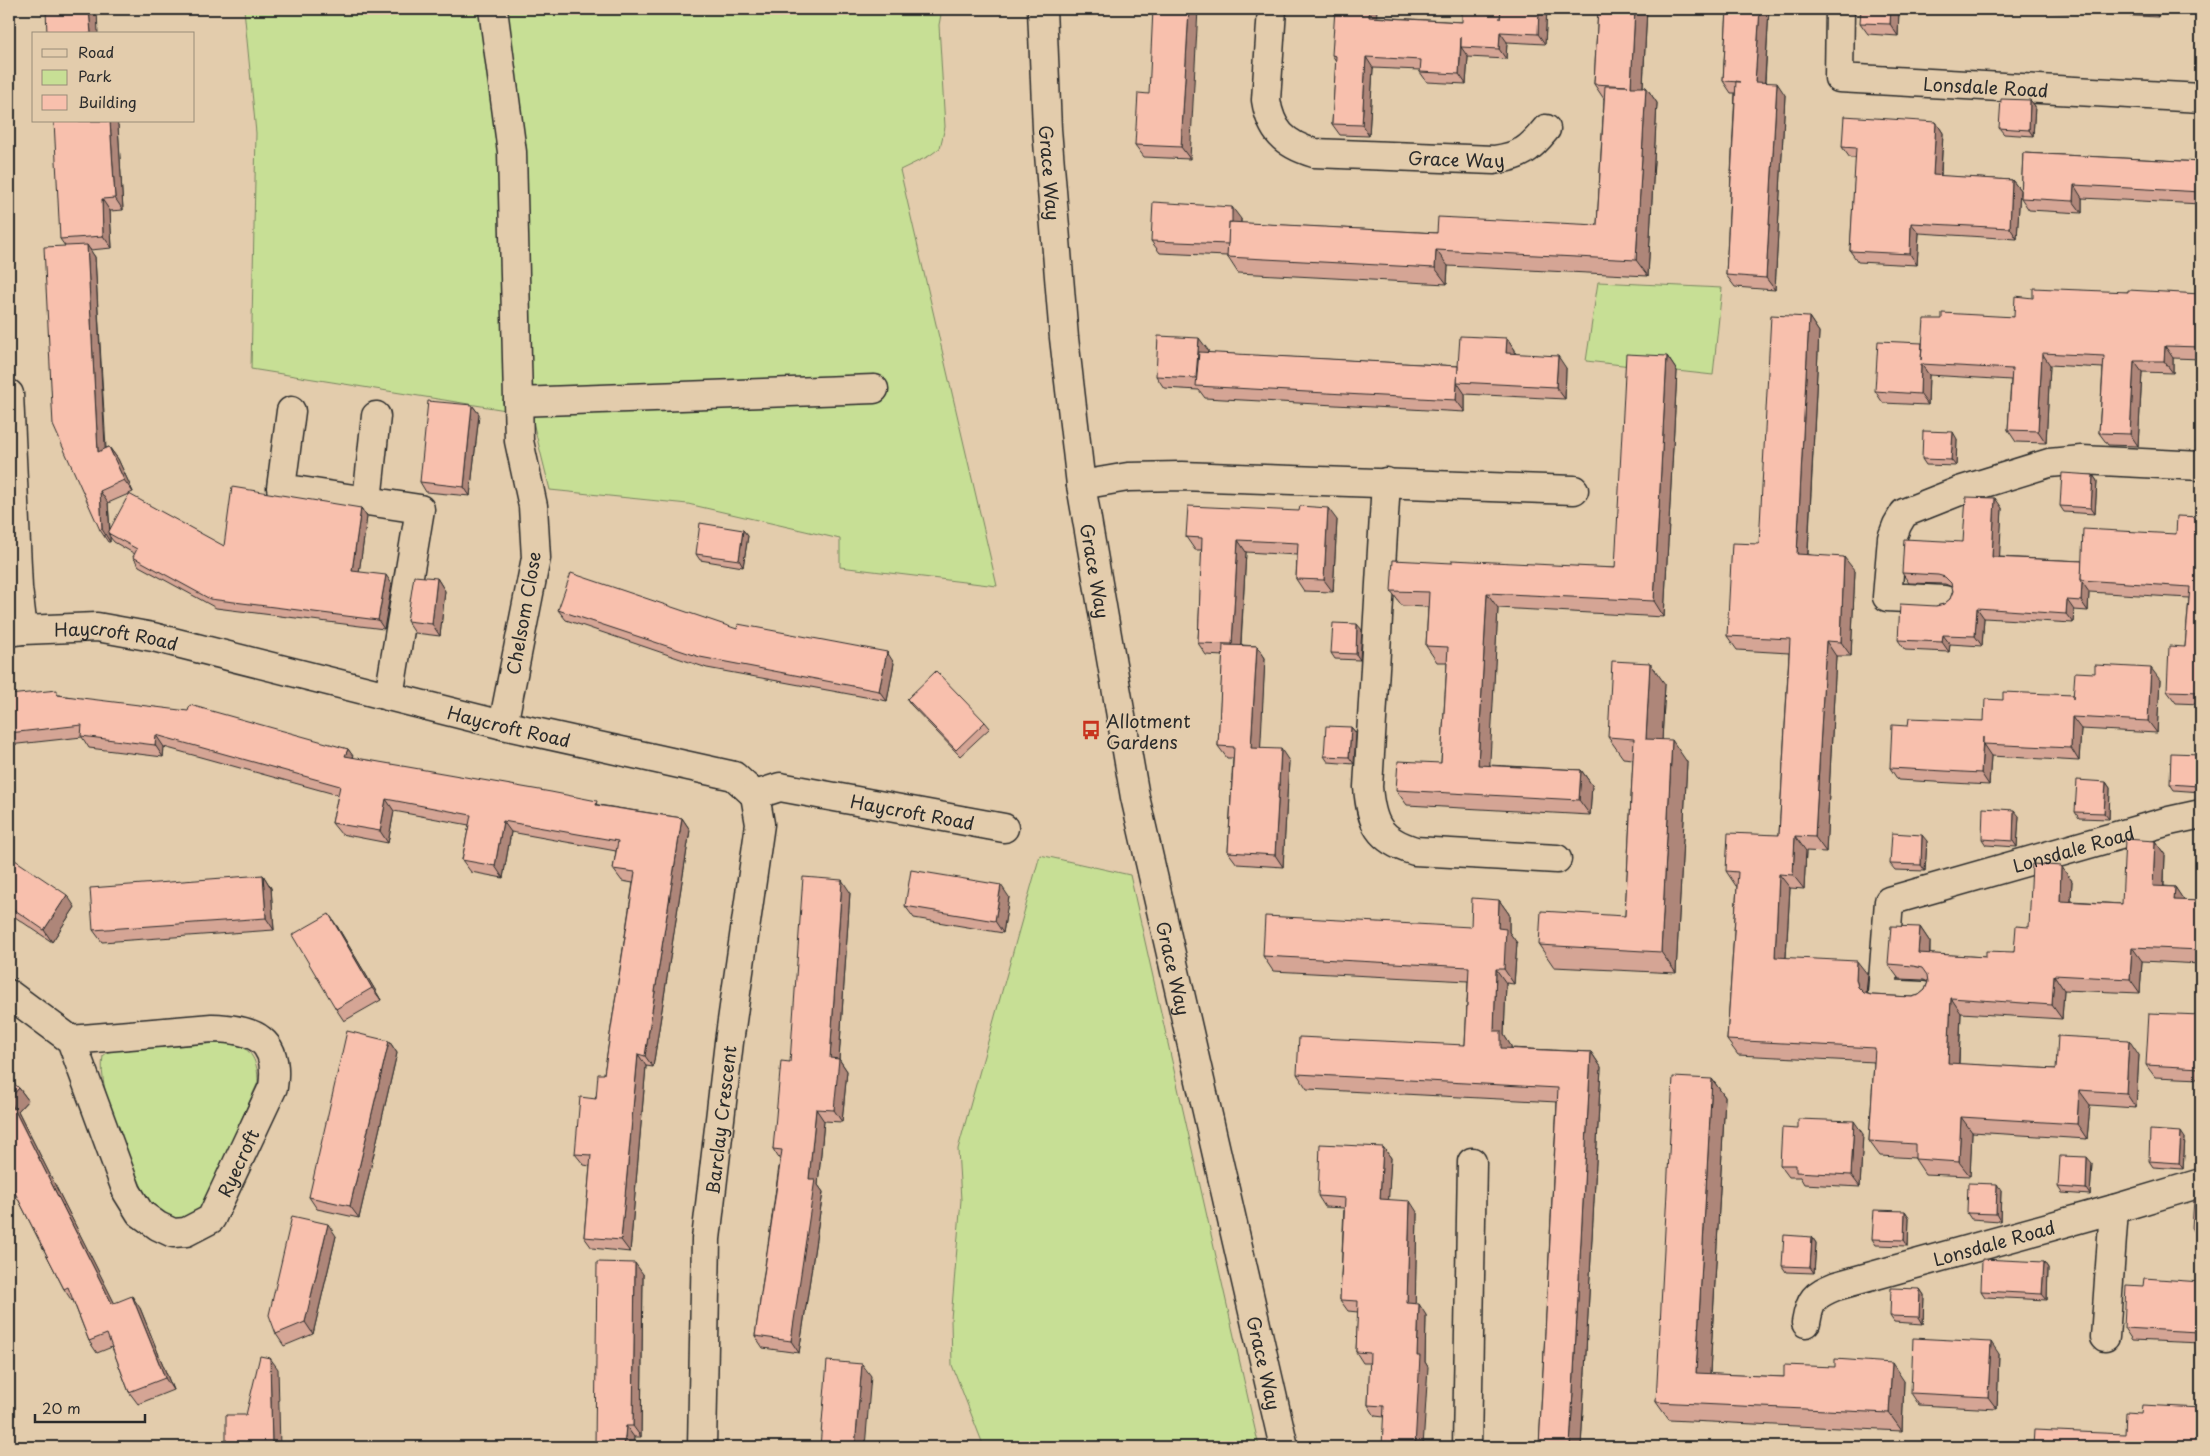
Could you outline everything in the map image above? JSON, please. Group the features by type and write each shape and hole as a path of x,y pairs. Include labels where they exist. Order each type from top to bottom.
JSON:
{"street":[{"name":"Chelsom Close","path":"493,9 512,152 519,441 533,506 536,558 503,725"},
{"name":"Grace Way","path":"1042,9 1047,130 1062,318 1080,485 1135,797 1284,1447"},
{"name":"Grace Way","path":"1272,9 1266,100 1268,113 1273,126 1284,139 1297,148 1314,153 1494,160 1512,158 1524,152 1533,145 1546,129"},
{"name":"Lonsdale Road","path":"1840,9 1839,78 2201,98"},
{"path":"518,402 874,388"},
{"path":"9,394 18,588 16,631"},
{"path":"291,411 281,488 420,509 389,696"},
{"path":"368,501 376,416"},
{"path":"1944,600 1887,597 1892,538 1904,513 1962,490 2048,463 2082,460 2201,466"},
{"path":"1080,485 1128,477 1182,476 1574,490"},
{"path":"1386,482 1368,787 1372,817 1380,830 1397,846 1415,851 1557,859"},
{"name":"Haycroft Road","path":"16,631 97,627 153,637 503,725 734,776 755,795 780,787 1004,828"},
{"name":"Barclay Crescent","path":"702,1447 706,1239 729,1042 760,824 755,795"},
{"name":"Lonsdale Road","path":"1923,996 1882,994 1889,900 2169,821 2201,814"},
{"path":"9,994 71,1040"},
{"name":"Ryecroft","path":"212,1028 233,1028 252,1033 264,1043 272,1056 275,1072 273,1087 211,1219 186,1232 173,1233 158,1226 140,1212 127,1192 71,1040 212,1028"},
{"path":"1467,1447 1472,1162"},
{"name":"Lonsdale Road","path":"1806,1323 1812,1300 1820,1292 1836,1286 2114,1209 2201,1182"},
{"path":"2105,1337 2114,1209"}],"green space":[{"path":"244,9 942,9 939,25 945,127 940,148 929,156 900,170 997,586 840,567 840,539 688,504 550,490 531,414 251,369 256,133"},
{"path":"1598,282 1722,288 1713,375 1586,361"},
{"path":"1040,855 1130,875 1259,1447 984,1447 952,1365 951,1319 961,1200 958,1149"},
{"path":"233,1042 245,1048 253,1057 257,1068 258,1082 204,1204 189,1216 182,1218 168,1217 147,1200 125,1149 110,1109 105,1089 102,1072 103,1056 108,1052 120,1050"}],"building":[{"path":"46,9 89,9 91,32 47,32"},
{"path":"1153,9 1189,9 1181,147 1135,145 1138,93 1149,94"},
{"path":"1335,9 1369,9 1369,17 1462,22 1462,9 1539,9 1538,34 1500,32 1499,49 1461,47 1461,37 1459,74 1420,72 1421,60 1366,57 1362,125 1332,124 1336,56 1332,55"},
{"path":"1598,9 1635,9 1631,87 1646,87 1636,260 1436,250 1435,268 1227,257 1229,222 1437,233 1438,217 1597,225 1605,86 1628,86 1594,84"},
{"path":"1727,9 1760,9 1755,82 1777,83 1766,278 1726,275 1736,82 1723,81"},
{"path":"1861,9 1891,9 1890,24 1860,23"},
{"path":"2001,99 2030,100 2029,130 1999,128"},
{"path":"1844,116 1936,122 1933,175 2012,180 2010,228 1911,223 1910,254 1850,251 1856,148 1842,147"},
{"path":"54,122 110,122 115,198 102,199 103,236 60,239"},
{"path":"2023,153 2201,162 2201,192 2074,185 2073,201 2021,198"},
{"path":"1153,202 1232,207 1232,222 1229,222 1228,244 1151,241"},
{"path":"87,245 98,452 109,447 124,480 100,491 102,529 100,530 53,425 44,247"},
{"path":"2033,288 2201,294 2201,347 2165,346 2164,361 2134,361 2130,434 2099,433 2104,356 2042,353 2038,431 2008,430 2012,369 1921,364 1920,394 1875,391 1878,341 1922,343 1921,360 1924,319 1942,319 1942,313 2014,317 2015,296 2033,298"},
{"path":"1771,315 1809,317 1797,554 1844,557 1841,642 1826,641 1815,837 1795,836 1793,875 1779,874 1775,957 1857,961 1856,979 1858,987 1864,993 1912,997 1919,995 1925,990 1928,982 1927,975 1922,968 1888,964 1891,926 1920,927 1918,953 1986,957 1986,951 2014,952 2016,926 2029,927 2032,864 2061,866 2060,901 2122,904 2125,839 2155,841 2153,886 2175,887 2174,900 2201,901 2201,950 2132,947 2130,979 2054,975 2052,1005 1951,998 1948,1063 2056,1069 2058,1036 2129,1040 2126,1093 2079,1090 2077,1124 1961,1117 1959,1162 1915,1159 1915,1144 1869,1141 1875,1048 1727,1040 1738,872 1726,871 1728,833 1779,835 1790,639 1727,636 1732,543 1759,544"},
{"path":"1158,336 1199,338 1196,378 1156,376"},
{"path":"1460,336 1507,338 1506,353 1558,356 1556,387 1457,382"},
{"path":"1199,352 1458,366 1456,400 1196,386"},
{"path":"1626,354 1667,356 1654,601 1487,593 1478,765 1581,770 1579,800 1396,790 1398,761 1441,763 1448,647 1426,646 1429,592 1391,591 1393,560 1452,563 1452,560 1615,568"},
{"path":"428,401 472,405 464,487 420,482"},
{"path":"2197,412 2201,412 2201,443 2196,443"},
{"path":"1923,431 1953,432 1951,460 1922,459"},
{"path":"2062,473 2093,475 2091,508 2060,506"},
{"path":"232,487 361,508 352,571 386,575 378,620 210,599 133,557 137,549 108,533 129,494 224,546"},
{"path":"1966,497 1995,498 1992,557 2082,561 2081,601 2067,600 2066,614 1977,608 1975,636 1943,635 1942,642 1898,640 1900,604 1936,606 1944,604 1950,599 1953,591 1951,583 1945,577 1902,573 1904,539 1963,542"},
{"path":"1188,506 1299,511 1300,506 1328,508 1324,580 1296,579 1298,543 1238,540 1232,644 1198,643 1202,538 1186,537"},
{"path":"2177,516 2201,517 2201,692 2167,691 2169,646 2185,647 2190,587 2081,580 2083,529 2176,534"},
{"path":"700,523 743,530 739,560 696,554"},
{"path":"571,573 737,629 738,624 887,652 879,691 700,657 558,610"},
{"path":"414,576 437,578 432,624 407,621"},
{"path":"1333,623 1357,624 1356,654 1331,653"},
{"path":"1223,645 1257,646 1251,748 1281,749 1275,855 1228,852 1234,747 1218,746"},
{"path":"1612,661 1650,663 1646,739 1672,740 1661,952 1539,945 1541,911 1625,916 1634,739 1608,737"},
{"path":"2095,665 2151,668 2148,721 2072,717 2071,748 1983,744 1983,737 1981,773 1890,768 1892,725 1908,726 1909,718 1984,721 1985,699 2003,700 2003,692 2073,695 2073,699 2075,672 2095,673"},
{"path":"936,671 985,722 956,750 907,699"},
{"path":"57,690 57,695 188,711 190,705 348,749 345,756 551,792 597,801 596,805 682,818 645,1056 638,1054 621,1240 584,1237 591,1155 575,1154 580,1097 596,1099 598,1074 604,1074 635,872 613,869 618,841 503,821 495,866 462,860 471,815 386,799 380,831 332,823 340,786 156,735 155,745 81,736 82,725 9,733 9,695"},
{"path":"1326,726 1351,727 1349,757 1324,756"},
{"path":"2171,753 2200,754 2198,786 2170,784"},
{"path":"2077,780 2106,782 2104,813 2075,812"},
{"path":"1983,808 2014,810 2013,841 1982,839"},
{"path":"1892,833 1922,835 1921,865 1890,864"},
{"path":"9,856 67,895 44,930 9,906"},
{"path":"911,870 1001,885 995,921 905,906"},
{"path":"263,875 266,918 93,930 90,888"},
{"path":"803,877 842,880 830,1058 839,1059 834,1110 816,1109 809,1179 815,1179 791,1341 755,1336 782,1150 773,1149 781,1061 790,1062"},
{"path":"1472,898 1499,900 1498,928 1506,929 1504,969 1496,969 1494,1031 1501,1031 1501,1048 1591,1052 1570,1447 1539,1447 1558,1088 1297,1074 1299,1037 1465,1045 1469,967 1263,956 1265,916 1471,927"},
{"path":"329,914 372,988 336,1009 292,935"},
{"path":"2149,1013 2201,1015 2201,1068 2146,1065"},
{"path":"347,1031 389,1041 350,1206 309,1197"},
{"path":"1673,1077 1712,1079 1696,1373 1784,1377 1784,1365 1835,1367 1835,1359 1892,1363 1889,1413 1656,1402"},
{"path":"9,1079 19,1088 9,1099"},
{"path":"9,1099 112,1304 132,1296 165,1378 129,1392 107,1334 89,1341 68,1287 64,1289 9,1181"},
{"path":"1798,1119 1854,1121 1851,1175 1796,1172 1796,1165 1780,1165 1782,1128 1798,1129"},
{"path":"2150,1130 2181,1132 2179,1163 2149,1161"},
{"path":"1320,1144 1383,1147 1380,1199 1410,1201 1407,1303 1419,1304 1417,1356 1420,1356 1415,1447 1382,1447 1384,1406 1368,1405 1370,1353 1356,1352 1358,1301 1340,1300 1345,1198 1318,1196"},
{"path":"2060,1156 2087,1157 2086,1189 2058,1187"},
{"path":"1968,1183 1997,1184 1996,1214 1967,1213"},
{"path":"2194,1199 2201,1199 2201,1230 2192,1229"},
{"path":"1874,1210 1905,1211 1904,1240 1872,1239"},
{"path":"292,1216 328,1224 305,1322 276,1334 269,1315"},
{"path":"1784,1235 1812,1237 1810,1267 1782,1266"},
{"path":"1982,1259 2044,1262 2042,1294 1981,1291"},
{"path":"597,1262 635,1263 633,1426 626,1426 624,1447 595,1447"},
{"path":"2144,1278 2201,1282 2198,1332 2124,1328 2126,1285 2143,1286"},
{"path":"1891,1288 1920,1289 1919,1317 1890,1316"},
{"path":"1913,1338 1991,1342 1988,1397 1911,1393"},
{"path":"260,1356 270,1358 272,1447 226,1447 226,1415 246,1415"},
{"path":"827,1361 862,1364 855,1447 820,1447"},
{"path":"2142,1405 2201,1408 2201,1447 2033,1447 2034,1430 2125,1434 2126,1412 2141,1413"}],"place":[{"name":"Allotment Gardens","path":"1091,730"}]}
